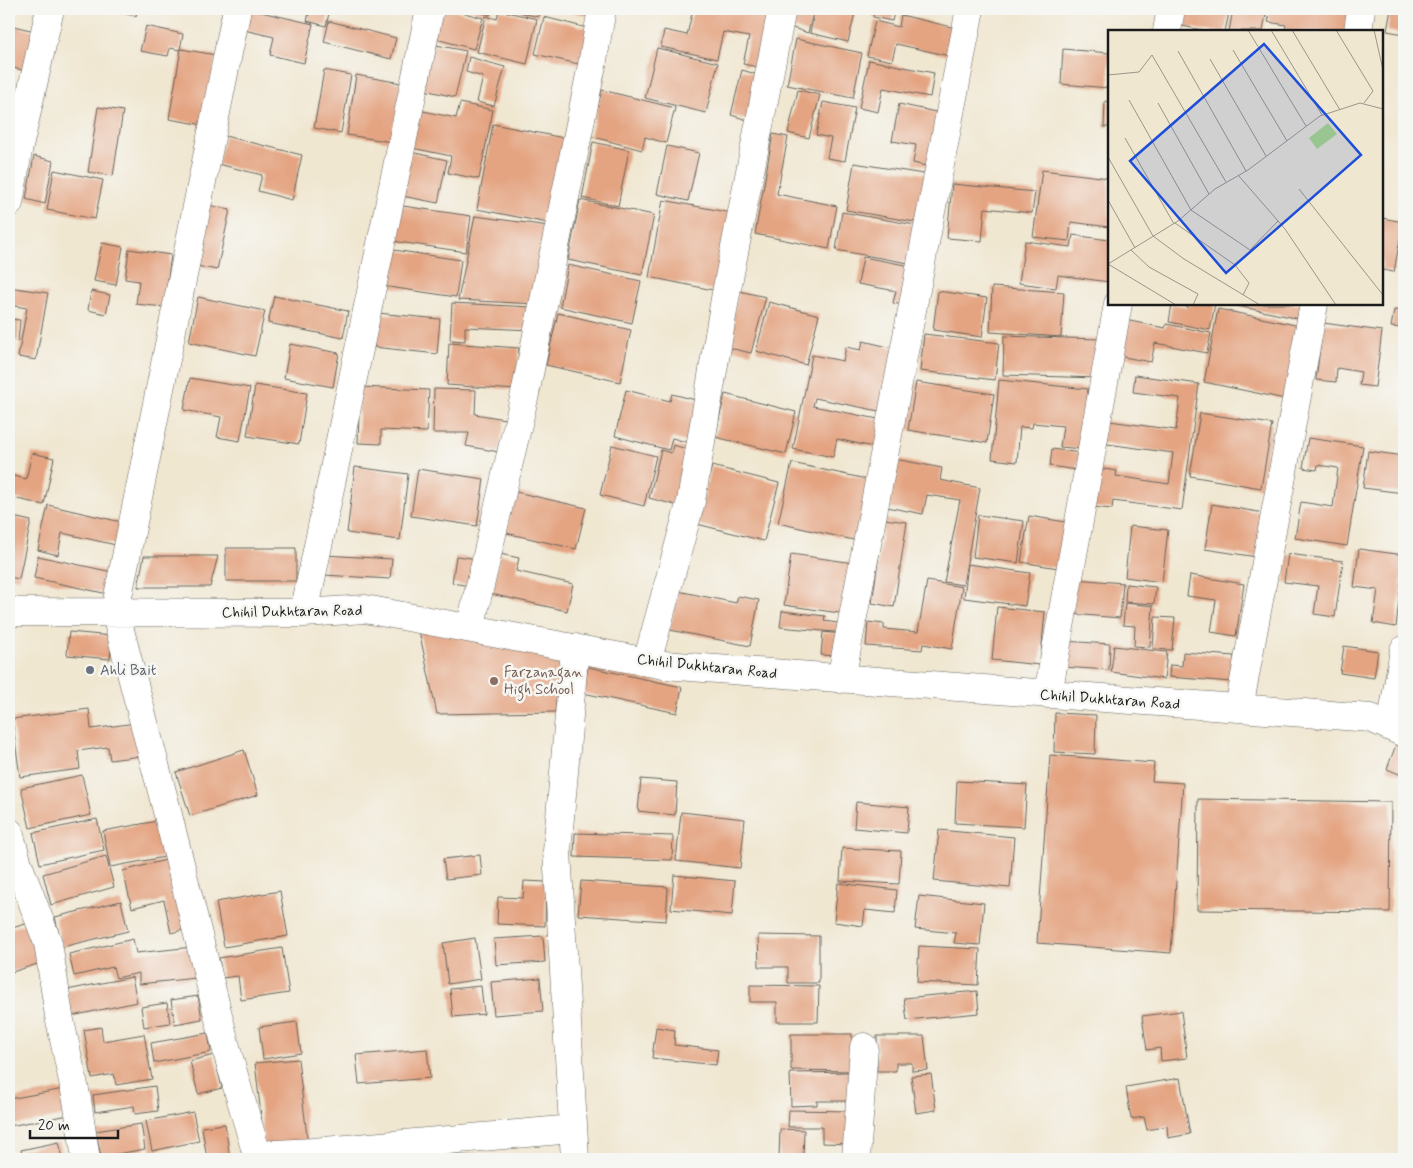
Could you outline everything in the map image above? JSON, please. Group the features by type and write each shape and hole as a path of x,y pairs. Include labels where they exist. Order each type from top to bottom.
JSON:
{"street":[{"path":"9,203 18,151 50,9"},
{"path":"237,9 115,611 228,1055 257,1155 313,1152 574,1129"},
{"path":"304,613 430,9"},
{"path":"470,628 525,394 602,9"},
{"path":"647,662 691,501 726,293 782,9"},
{"path":"841,678 970,9"},
{"path":"1167,30 1171,9"},
{"path":"1358,30 1361,9"},
{"path":"1048,694 1118,305"},
{"path":"1239,708 1314,305"},
{"name":"Chihil Dukhtaran Road","path":"9,612 304,613 365,609 664,665 1371,718 1398,730"},
{"path":"575,648 557,851 575,1159"},
{"path":"1398,730 1404,650"},
{"path":"9,832 18,864 48,944 59,1016 77,1100 86,1159"},
{"path":"856,1159 864,1047"}],"building":[{"path":"106,9 138,9 136,16"},
{"path":"248,9 313,24 304,63 270,55 274,37 244,30"},
{"path":"310,9 330,9 326,26 307,21"},
{"path":"439,9 449,9 483,18 474,49 432,38"},
{"path":"467,9 492,9 490,15"},
{"path":"509,9 540,9 538,17"},
{"path":"562,9 598,9 596,18"},
{"path":"693,9 727,11 727,9 775,9 762,68 743,64 749,37 723,32 717,59 661,47 664,30 687,35"},
{"path":"795,9 814,9 808,33 790,27"},
{"path":"815,9 856,9 848,42 810,33"},
{"path":"875,9 895,9 892,21 873,17"},
{"path":"1182,9 1230,9 1225,30 1201,30 1178,25"},
{"path":"1233,9 1267,9 1263,30 1229,30"},
{"path":"1271,9 1348,9 1351,30 1285,30 1286,25 1268,22"},
{"path":"1391,9 1404,9 1404,34 1387,31"},
{"path":"499,10 537,19 527,64 477,52 486,16 497,19"},
{"path":"901,15 960,29 954,57 896,44 892,61 867,56 875,21 899,27"},
{"path":"544,17 595,30 587,66 535,54"},
{"path":"329,21 396,38 391,59 324,42"},
{"path":"9,25 39,32 31,72 9,67"},
{"path":"146,26 183,34 180,50 170,48 168,56 140,51"},
{"path":"796,39 862,53 853,98 787,85"},
{"path":"431,44 466,51 455,97 420,89"},
{"path":"657,48 718,63 706,113 645,98"},
{"path":"181,49 216,55 204,125 169,119"},
{"path":"1063,49 1108,53 1108,88 1061,84"},
{"path":"469,57 505,67 494,106 477,102 483,77 466,72"},
{"path":"869,60 934,73 930,97 883,88 878,112 859,108"},
{"path":"324,70 351,75 341,133 314,128"},
{"path":"742,70 762,76 751,121 731,115"},
{"path":"356,75 401,83 392,142 347,135"},
{"path":"602,90 675,108 666,143 645,137 642,150 590,136"},
{"path":"798,90 820,95 809,138 788,133"},
{"path":"9,92 23,95 9,143"},
{"path":"1105,101 1108,102 1108,127 1104,127"},
{"path":"823,102 855,108 845,161 827,158 831,138 816,135"},
{"path":"460,103 493,110 479,179 448,173 451,156 407,147 414,109 456,118"},
{"path":"899,104 945,114 935,168 913,163 916,145 892,141"},
{"path":"98,107 123,111 113,176 88,172"},
{"path":"493,124 569,139 553,224 477,209"},
{"path":"773,134 788,137 777,194 837,206 829,249 755,234"},
{"path":"225,136 302,155 292,200 258,191 262,175 218,164"},
{"path":"593,142 629,150 618,206 582,198"},
{"path":"667,146 699,153 688,201 657,194"},
{"path":"406,151 447,160 438,203 397,195"},
{"path":"34,156 53,161 45,204 26,199"},
{"path":"854,163 930,175 921,223 846,210"},
{"path":"54,170 103,180 95,219 47,210"},
{"path":"1042,170 1108,178 1108,227 1071,222 1069,241 1033,237"},
{"path":"952,184 1035,192 1032,213 985,208 982,241 947,238"},
{"path":"580,200 654,215 642,275 568,260"},
{"path":"663,200 732,213 718,291 649,277"},
{"path":"209,205 230,210 217,270 197,266"},
{"path":"396,205 471,216 466,252 392,241"},
{"path":"842,212 921,226 914,264 836,250"},
{"path":"475,216 549,226 536,304 458,300"},
{"path":"1383,218 1403,222 1394,272 1383,270"},
{"path":"1073,235 1108,240 1108,282 1058,275 1056,288 1019,283 1025,241 1071,247"},
{"path":"102,243 123,247 116,285 94,281"},
{"path":"129,249 171,255 164,307 136,304 139,281 125,279"},
{"path":"387,249 461,260 456,297 382,286"},
{"path":"863,257 916,267 908,306 893,303 896,291 858,284"},
{"path":"568,265 641,281 632,323 560,307"},
{"path":"9,287 48,293 36,360 18,357 27,308 9,305"},
{"path":"992,287 1064,292 1061,337 990,332"},
{"path":"91,291 110,295 106,314 88,310"},
{"path":"739,291 766,297 751,353 725,347"},
{"path":"938,291 987,298 982,337 933,330"},
{"path":"274,296 348,311 343,338 268,323"},
{"path":"198,297 265,311 255,356 189,342"},
{"path":"769,302 819,315 806,365 756,351"},
{"path":"452,303 532,307 531,330 465,327 465,341 450,340"},
{"path":"1172,305 1188,307 1189,305 1215,305 1210,330 1169,322"},
{"path":"1233,305 1303,305 1300,319"},
{"path":"1218,309 1300,326 1285,399 1204,382"},
{"path":"1394,310 1404,311 1404,328 1391,327"},
{"path":"377,313 440,319 437,354 374,347"},
{"path":"558,313 631,330 620,382 546,365"},
{"path":"9,319 20,320 18,341 9,340"},
{"path":"1125,320 1165,328 1166,324 1211,333 1207,353 1155,343 1151,362 1118,356"},
{"path":"1323,323 1382,331 1375,387 1359,385 1361,372 1337,368 1336,382 1316,380"},
{"path":"1402,333 1404,333 1404,354 1400,354"},
{"path":"924,334 999,343 995,380 920,371"},
{"path":"1004,336 1099,339 1098,378 1003,375"},
{"path":"863,341 897,349 884,412 815,398 813,406 883,420 877,448 837,439 833,457 793,449 812,355 843,361 846,347 861,350"},
{"path":"449,343 519,348 516,390 447,385"},
{"path":"290,344 339,353 333,387 284,378"},
{"path":"1135,375 1199,384 1182,510 1113,501 1112,509 1092,507 1097,468 1117,471 1116,476 1169,484 1173,453 1100,443 1102,420 1176,430 1180,398 1133,392"},
{"path":"190,378 250,388 240,441 217,437 221,417 184,410"},
{"path":"999,380 1088,389 1082,449 1060,447 1063,426 1033,423 1032,428 1020,427 1017,462 992,459"},
{"path":"916,382 994,394 987,443 908,430"},
{"path":"255,385 307,393 299,444 247,436"},
{"path":"360,387 429,390 427,432 381,430 381,444 358,443"},
{"path":"434,389 476,390 475,414 505,419 499,452 466,446 469,433 433,433"},
{"path":"626,390 670,401 672,394 700,401 690,443 672,438 669,450 615,436"},
{"path":"725,394 796,412 786,454 715,437"},
{"path":"1200,413 1272,424 1261,488 1190,476"},
{"path":"1308,438 1363,446 1347,546 1295,538 1301,502 1333,507 1338,468 1318,465 1317,470 1303,468"},
{"path":"612,445 656,456 644,506 600,495"},
{"path":"673,445 697,452 683,507 649,498 661,450 671,453"},
{"path":"1052,449 1080,453 1077,470 1050,466"},
{"path":"1368,451 1404,456 1404,493 1363,488"},
{"path":"32,453 54,458 44,505 9,497 9,475 26,479"},
{"path":"895,459 942,468 940,480 980,488 963,585 944,582 960,500 927,495 923,514 887,507"},
{"path":"792,463 871,480 858,541 778,523"},
{"path":"712,466 779,483 764,541 697,524"},
{"path":"355,467 408,474 400,540 347,533"},
{"path":"418,469 484,479 477,526 411,516"},
{"path":"516,492 586,508 576,549 506,533"},
{"path":"1212,504 1264,513 1257,557 1205,549"},
{"path":"48,505 121,522 116,545 62,533 58,555 38,550"},
{"path":"978,515 1024,521 1018,563 973,557"},
{"path":"9,516 31,521 19,579 9,577"},
{"path":"1029,516 1066,522 1058,568 1021,562"},
{"path":"884,519 907,522 894,607 872,603"},
{"path":"1130,526 1168,530 1162,582 1125,577"},
{"path":"226,548 296,548 296,581 226,581"},
{"path":"1359,549 1404,555 1396,627 1373,623 1378,590 1354,587"},
{"path":"500,554 519,558 516,571 573,584 567,611 491,594"},
{"path":"791,554 854,563 846,614 784,605"},
{"path":"1288,554 1343,561 1335,617 1314,614 1318,586 1284,582"},
{"path":"325,555 392,559 390,579 324,575"},
{"path":"38,556 112,572 108,594 34,578"},
{"path":"144,556 218,556 210,587 138,587"},
{"path":"456,556 479,559 476,587 452,583"},
{"path":"968,564 1030,573 1025,606 964,598"},
{"path":"1190,575 1244,584 1236,636 1211,632 1216,600 1187,596"},
{"path":"1076,579 1123,583 1120,618 1072,614"},
{"path":"927,581 962,587 952,649 923,644 922,650 866,646 868,622 884,624 884,629 918,632"},
{"path":"1126,584 1156,587 1154,604 1125,602"},
{"path":"678,591 736,603 738,596 759,600 750,646 670,630"},
{"path":"1125,603 1153,606 1150,647 1134,646 1135,626 1123,625"},
{"path":"997,607 1045,612 1040,665 992,660"},
{"path":"782,611 825,616 824,621 844,624 844,633 780,627"},
{"path":"1155,617 1175,618 1172,650 1153,649"},
{"name":"Farzanagan High School","path":"419,631 561,650 555,712 437,714"},
{"path":"69,632 112,636 110,659 67,655"},
{"path":"823,632 842,634 840,656 821,655"},
{"path":"1063,641 1110,644 1109,670 1062,667"},
{"path":"1114,646 1167,652 1164,679 1111,672"},
{"path":"1344,646 1378,651 1374,678 1340,673"},
{"path":"1183,652 1234,656 1232,682 1169,677 1170,665 1182,666"},
{"path":"588,667 682,687 677,713 583,693"},
{"path":"89,709 91,729 136,723 141,756 110,760 108,747 78,751 80,769 20,777 12,719"},
{"path":"1055,713 1096,715 1095,754 1054,752"},
{"path":"1397,742 1404,745 1404,776 1387,769"},
{"path":"244,750 258,795 190,816 176,772"},
{"path":"1050,755 1154,763 1152,781 1183,783 1171,953 1037,943"},
{"path":"82,775 91,815 30,828 21,788"},
{"path":"641,779 677,782 675,815 638,811"},
{"path":"957,781 1027,785 1024,827 955,823"},
{"path":"1198,799 1391,802 1390,912 1197,910"},
{"path":"856,802 909,807 907,833 854,828"},
{"path":"681,812 745,819 740,868 676,861"},
{"path":"97,819 104,850 40,864 33,833"},
{"path":"163,820 170,856 110,867 103,831"},
{"path":"939,830 1014,837 1010,888 934,881"},
{"path":"575,833 673,836 672,860 574,857"},
{"path":"842,848 901,851 899,884 840,881"},
{"path":"480,855 482,875 446,879 443,859"},
{"path":"106,856 114,887 51,905 43,874"},
{"path":"173,858 190,928 171,933 164,900 132,908 123,871"},
{"path":"674,875 735,881 732,915 671,909"},
{"path":"524,881 546,882 545,926 497,924 498,897 523,898"},
{"path":"581,881 668,887 666,921 578,915"},
{"path":"838,883 897,890 895,913 865,910 863,926 834,922"},
{"path":"280,891 288,936 224,947 216,902"},
{"path":"919,896 984,903 980,945 954,943 956,933 915,929"},
{"path":"121,901 128,931 62,947 55,917"},
{"path":"35,921 47,961 9,973 9,929"},
{"path":"758,935 819,936 819,983 788,983 788,967 759,967"},
{"path":"543,936 545,962 496,965 494,939"},
{"path":"475,938 481,979 448,984 443,943"},
{"path":"133,939 136,953 193,947 196,978 139,984 139,973 116,978 113,967 74,976 69,954"},
{"path":"919,946 980,949 978,985 917,982"},
{"path":"282,948 289,993 241,1000 238,976 222,978 219,958"},
{"path":"132,977 137,1002 72,1016 67,990"},
{"path":"540,978 543,1011 494,1015 491,982"},
{"path":"750,985 819,986 818,1022 777,1022 777,1002 750,1002"},
{"path":"481,986 484,1014 453,1017 450,989"},
{"path":"977,991 979,1013 907,1020 904,998"},
{"path":"198,996 202,1019 175,1024 171,1000"},
{"path":"167,1003 170,1023 144,1027 141,1007"},
{"path":"1181,1011 1187,1058 1161,1061 1160,1048 1147,1050 1142,1016"},
{"path":"297,1022 301,1053 263,1059 259,1027"},
{"path":"101,1027 103,1041 144,1034 152,1079 116,1085 114,1074 92,1078 84,1030"},
{"path":"656,1027 675,1030 674,1045 718,1050 716,1065 652,1058"},
{"path":"208,1033 211,1052 154,1063 151,1043"},
{"path":"791,1034 852,1034 852,1071 791,1070"},
{"path":"877,1036 924,1036 928,1070 912,1071 912,1063 896,1063 896,1071 877,1071"},
{"path":"427,1049 430,1078 359,1084 356,1055"},
{"path":"214,1055 222,1088 198,1094 190,1061"},
{"path":"298,1059 308,1145 265,1150 255,1063"},
{"path":"852,1072 853,1101 817,1101 817,1105 791,1106 790,1073"},
{"path":"931,1074 936,1110 916,1113 911,1076"},
{"path":"1180,1078 1190,1134 1168,1138 1167,1126 1147,1130 1144,1117 1131,1119 1126,1087"},
{"path":"155,1086 158,1111 135,1114 134,1106 95,1112 93,1095"},
{"path":"64,1089 69,1115 9,1126 9,1099"},
{"path":"789,1110 851,1111 851,1144 822,1143 822,1127 788,1127"},
{"path":"193,1112 199,1141 152,1151 146,1121"},
{"path":"141,1124 145,1149 101,1157 96,1131"},
{"path":"225,1124 230,1159 207,1159 202,1127"},
{"path":"780,1129 804,1130 803,1159 779,1159"},
{"path":"59,1142 63,1159 23,1159 21,1150"},
{"path":"456,1155 488,1157 488,1159 456,1159"}],"place":[{"name":"Ahli Bait","path":"90,670"},
{"name":"Farzanagan High School","path":"494,681"}]}
